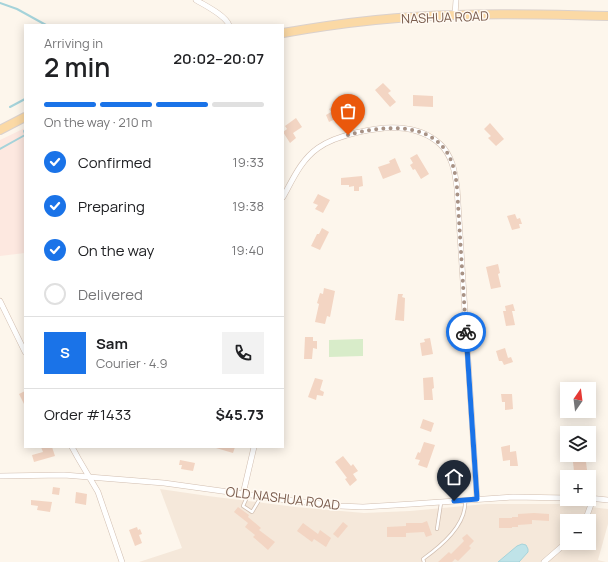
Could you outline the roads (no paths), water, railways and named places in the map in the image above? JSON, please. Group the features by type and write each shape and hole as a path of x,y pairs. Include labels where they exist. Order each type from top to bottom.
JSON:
{"main road":[{"name":"NASHUA ROAD","path":"284,33 372,20 455,15 608,16"},
{"path":"0,130 24,118"}],"street":[{"path":"196,0 210,8 227,21 228,24"},
{"path":"455,15 456,0"},
{"path":"284,195 300,167 314,151 326,143 358,132 394,128 415,131 434,139 440,144 448,155 454,168 457,188 477,499"},
{"path":"0,301 24,350"},
{"path":"73,448 101,498 122,562"},
{"path":"245,494 254,448"},
{"name":"OLD NASHUA ROAD","path":"0,476 50,475 164,482 312,504 363,507 513,497 560,498"},
{"path":"596,499 608,500"},
{"path":"544,562 560,548"}],"lane":[{"path":"245,494 243,506 252,512 261,497"},
{"path":"424,562 423,559 442,545 460,524 466,507 465,500"},
{"path":"437,529 441,502"}],"water":[{"path":"522,544 526,545 528,552 519,562 498,562 517,546"}],"waterway":[{"path":"0,3 17,9 44,24"},
{"path":"10,107 24,100"},
{"path":"0,149 24,136"}]}
